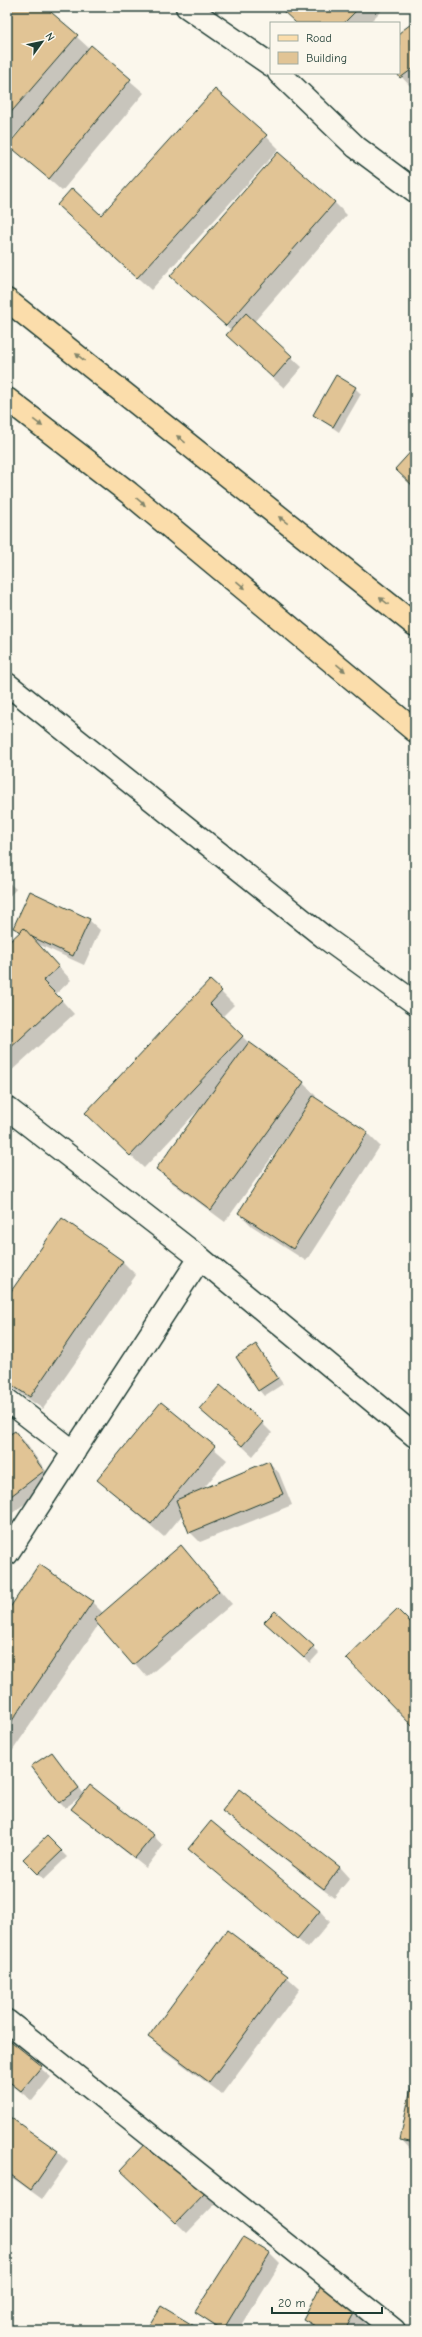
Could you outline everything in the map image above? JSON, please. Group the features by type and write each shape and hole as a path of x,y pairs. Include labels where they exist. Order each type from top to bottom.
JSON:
{"main road":[{"path":"7,300 415,626"},
{"path":"7,399 129,493 415,731"}],"street":[{"path":"187,7 270,64"},
{"path":"280,74 356,147 415,192"},
{"path":"7,684 324,937 415,1003"},
{"path":"7,1108 200,1258 415,1436"},
{"path":"7,1554 200,1258"},
{"path":"7,1400 74,1452"},
{"path":"7,2020 385,2327"}],"building":[{"path":"7,7 45,7 78,35 7,117"},
{"path":"285,7 360,7 345,22 295,22 282,10"},
{"path":"415,21 415,67 400,78 398,74 400,74 400,32"},
{"path":"91,45 131,79 49,179 8,145"},
{"path":"215,89 267,135 137,278 57,205 72,188 101,215"},
{"path":"278,152 335,202 226,326 170,276"},
{"path":"246,313 292,356 273,378 226,335"},
{"path":"336,375 356,387 333,427 313,415"},
{"path":"415,447 415,488 395,469"},
{"path":"30,891 90,919 73,956 13,928"},
{"path":"24,928 59,967 43,981 62,1000 7,1051 7,944"},
{"path":"210,980 222,991 210,1004 243,1036 130,1156 85,1113"},
{"path":"249,1042 304,1082 211,1210 156,1169"},
{"path":"313,1096 368,1132 293,1249 238,1213"},
{"path":"62,1218 123,1261 30,1397 7,1382 7,1297"},
{"path":"256,1344 278,1378 258,1391 236,1357"},
{"path":"220,1385 263,1422 242,1446 199,1409"},
{"path":"161,1402 215,1446 151,1524 97,1480"},
{"path":"15,1431 44,1471 7,1499 7,1436"},
{"path":"269,1461 283,1494 189,1533 176,1500"},
{"path":"181,1545 219,1591 133,1665 94,1620"},
{"path":"39,1564 93,1601 7,1728 7,1612"},
{"path":"397,1609 415,1627 415,1729 346,1658"},
{"path":"275,1611 314,1646 304,1658 264,1622"},
{"path":"52,1752 79,1788 59,1803 31,1766"},
{"path":"90,1785 154,1835 135,1858 71,1809"},
{"path":"239,1789 340,1867 324,1889 222,1811"},
{"path":"211,1821 320,1911 297,1939 188,1849"},
{"path":"47,1836 62,1851 38,1874 23,1859"},
{"path":"227,1930 288,1976 209,2082 148,2037"},
{"path":"7,2038 42,2066 21,2091 7,2080"},
{"path":"415,2042 415,2066 413,2066"},
{"path":"414,2073 415,2074 415,2143 400,2140"},
{"path":"7,2115 58,2151 31,2190 7,2172"},
{"path":"151,2137 207,2191 176,2223 120,2170"},
{"path":"243,2237 270,2253 223,2330 195,2312"},
{"path":"321,2285 358,2306 345,2330 322,2330 303,2319"},
{"path":"161,2306 201,2330 146,2330"}]}
